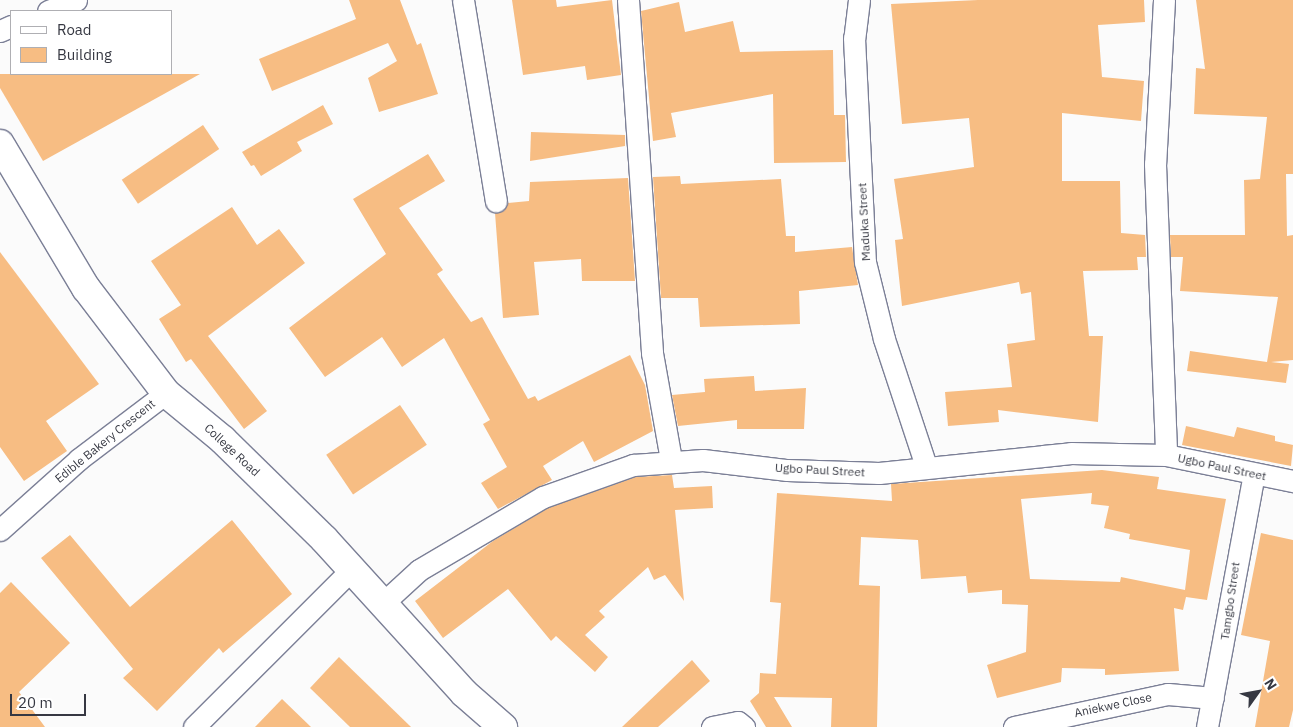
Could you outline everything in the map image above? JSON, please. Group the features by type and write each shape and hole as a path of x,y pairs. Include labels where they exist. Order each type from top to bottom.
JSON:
{"main road":[{"name":"College Road","path":"0,144 91,295 166,393 252,468 502,727"}],"street":[{"path":"51,10 76,0"},
{"path":"463,0 496,201"},
{"path":"628,0 651,343 671,460"},
{"name":"Maduka Street","path":"859,0 854,38 865,262 884,339 926,466"},
{"path":"1164,0 1155,164 1166,455"},
{"name":"Edible Bakery Crescent","path":"0,530 79,459 166,393"},
{"name":"Ugbo Paul Street","path":"382,604 419,570 543,497 633,465 671,460 838,473 878,473 926,466 1071,453 1166,455 1293,481"},
{"name":"Tamgbo Street","path":"1207,727 1254,474"},
{"path":"194,727 351,570"},
{"name":"Aniekwe Close","path":"1014,727 1168,694 1213,698"},
{"path":"712,727 738,722 744,727"}],"building":[{"path":"349,0 400,0 417,45 421,43 438,94 379,112 368,78 397,61 388,43 272,91 259,59 356,19"},
{"path":"512,0 556,0 557,7 612,0 621,75 587,80 585,66 523,75"},
{"path":"978,0 1144,0 1145,22 1098,25 1102,77 1144,81 1141,121 1062,113 1062,181 1120,181 1121,233 1145,235 1146,257 1137,257 1138,270 1083,271 1089,336 1103,336 1098,422 998,410 999,422 948,426 945,392 1012,387 1007,344 1035,340 1031,292 1021,294 1019,282 902,306 895,240 903,239 894,179 974,167 969,118 902,124 891,4"},
{"path":"1196,0 1293,0 1293,174 1286,174 1287,236 1293,235 1293,360 1271,362 1289,364 1286,383 1187,371 1190,351 1267,362 1278,297 1180,291 1183,257 1171,257 1170,235 1245,235 1244,180 1260,179 1267,117 1194,114 1196,68 1205,69"},
{"path":"679,2 685,32 733,21 740,52 833,50 834,115 845,115 846,162 774,163 773,94 671,113 676,137 653,141 641,11"},
{"path":"0,74 200,74 43,161 0,88"},
{"path":"323,105 333,124 297,142 302,151 261,176 254,165 251,166 242,152"},
{"path":"203,125 219,149 138,204 122,180"},
{"path":"531,132 625,135 625,146 530,161"},
{"path":"428,154 445,181 399,208 443,270 437,274 471,322 482,317 528,399 535,396 538,401 630,355 645,385 653,431 594,462 583,441 543,466 552,480 498,509 481,483 507,467 483,424 490,420 444,338 402,367 382,337 325,377 289,328 386,254 353,199"},
{"path":"680,176 681,184 781,179 786,236 795,236 795,252 852,247 858,285 799,291 800,324 700,327 698,298 661,298 653,177"},
{"path":"628,178 635,281 582,281 581,259 534,262 539,315 503,318 495,213 504,211 508,203 529,201 530,182"},
{"path":"232,207 257,245 279,229 305,263 208,336 267,411 244,429 191,359 186,362 159,319 181,305 151,261"},
{"path":"0,252 99,384 46,421 67,451 24,481 0,447"},
{"path":"754,376 755,391 806,388 804,429 737,429 737,420 678,426 672,395 705,392 704,379"},
{"path":"400,405 427,445 353,495 326,455"},
{"path":"1186,426 1234,437 1237,427 1275,436 1275,441 1293,445 1291,466 1182,445"},
{"path":"1102,470 1159,477 1157,489 1226,499 1207,600 1186,597 1183,610 1174,608 1179,671 1105,675 1105,669 1062,668 1061,682 997,698 987,665 1026,652 1028,605 1002,604 1002,590 968,593 966,576 921,579 918,540 861,537 859,585 880,586 877,727 831,727 832,698 774,697 792,727 766,727 750,701 759,693 760,673 776,674 781,603 770,602 777,493 892,501 891,484","holes":["1092,493 1091,504 1109,506 1104,528 1130,534 1129,539 1190,550 1185,590 1121,577 1120,582 1030,579 1021,499"]},
{"path":"672,475 674,488 712,486 713,508 675,510 684,601 665,575 654,580 648,567 599,611 605,617 585,635 608,657 595,672 556,636 551,641 508,589 443,638 415,601 493,541 548,508 636,477"},
{"path":"232,520 292,594 223,653 219,648 157,711 123,678 133,669 41,558 70,535 130,607"},
{"path":"1261,533 1293,540 1293,710 1289,727 1255,727 1270,641 1241,635"},
{"path":"11,582 70,643 19,692 45,727 0,727 0,593"},
{"path":"339,657 411,727 350,727 310,688"},
{"path":"692,660 710,681 658,727 622,727"},
{"path":"282,699 311,727 255,727"}]}
